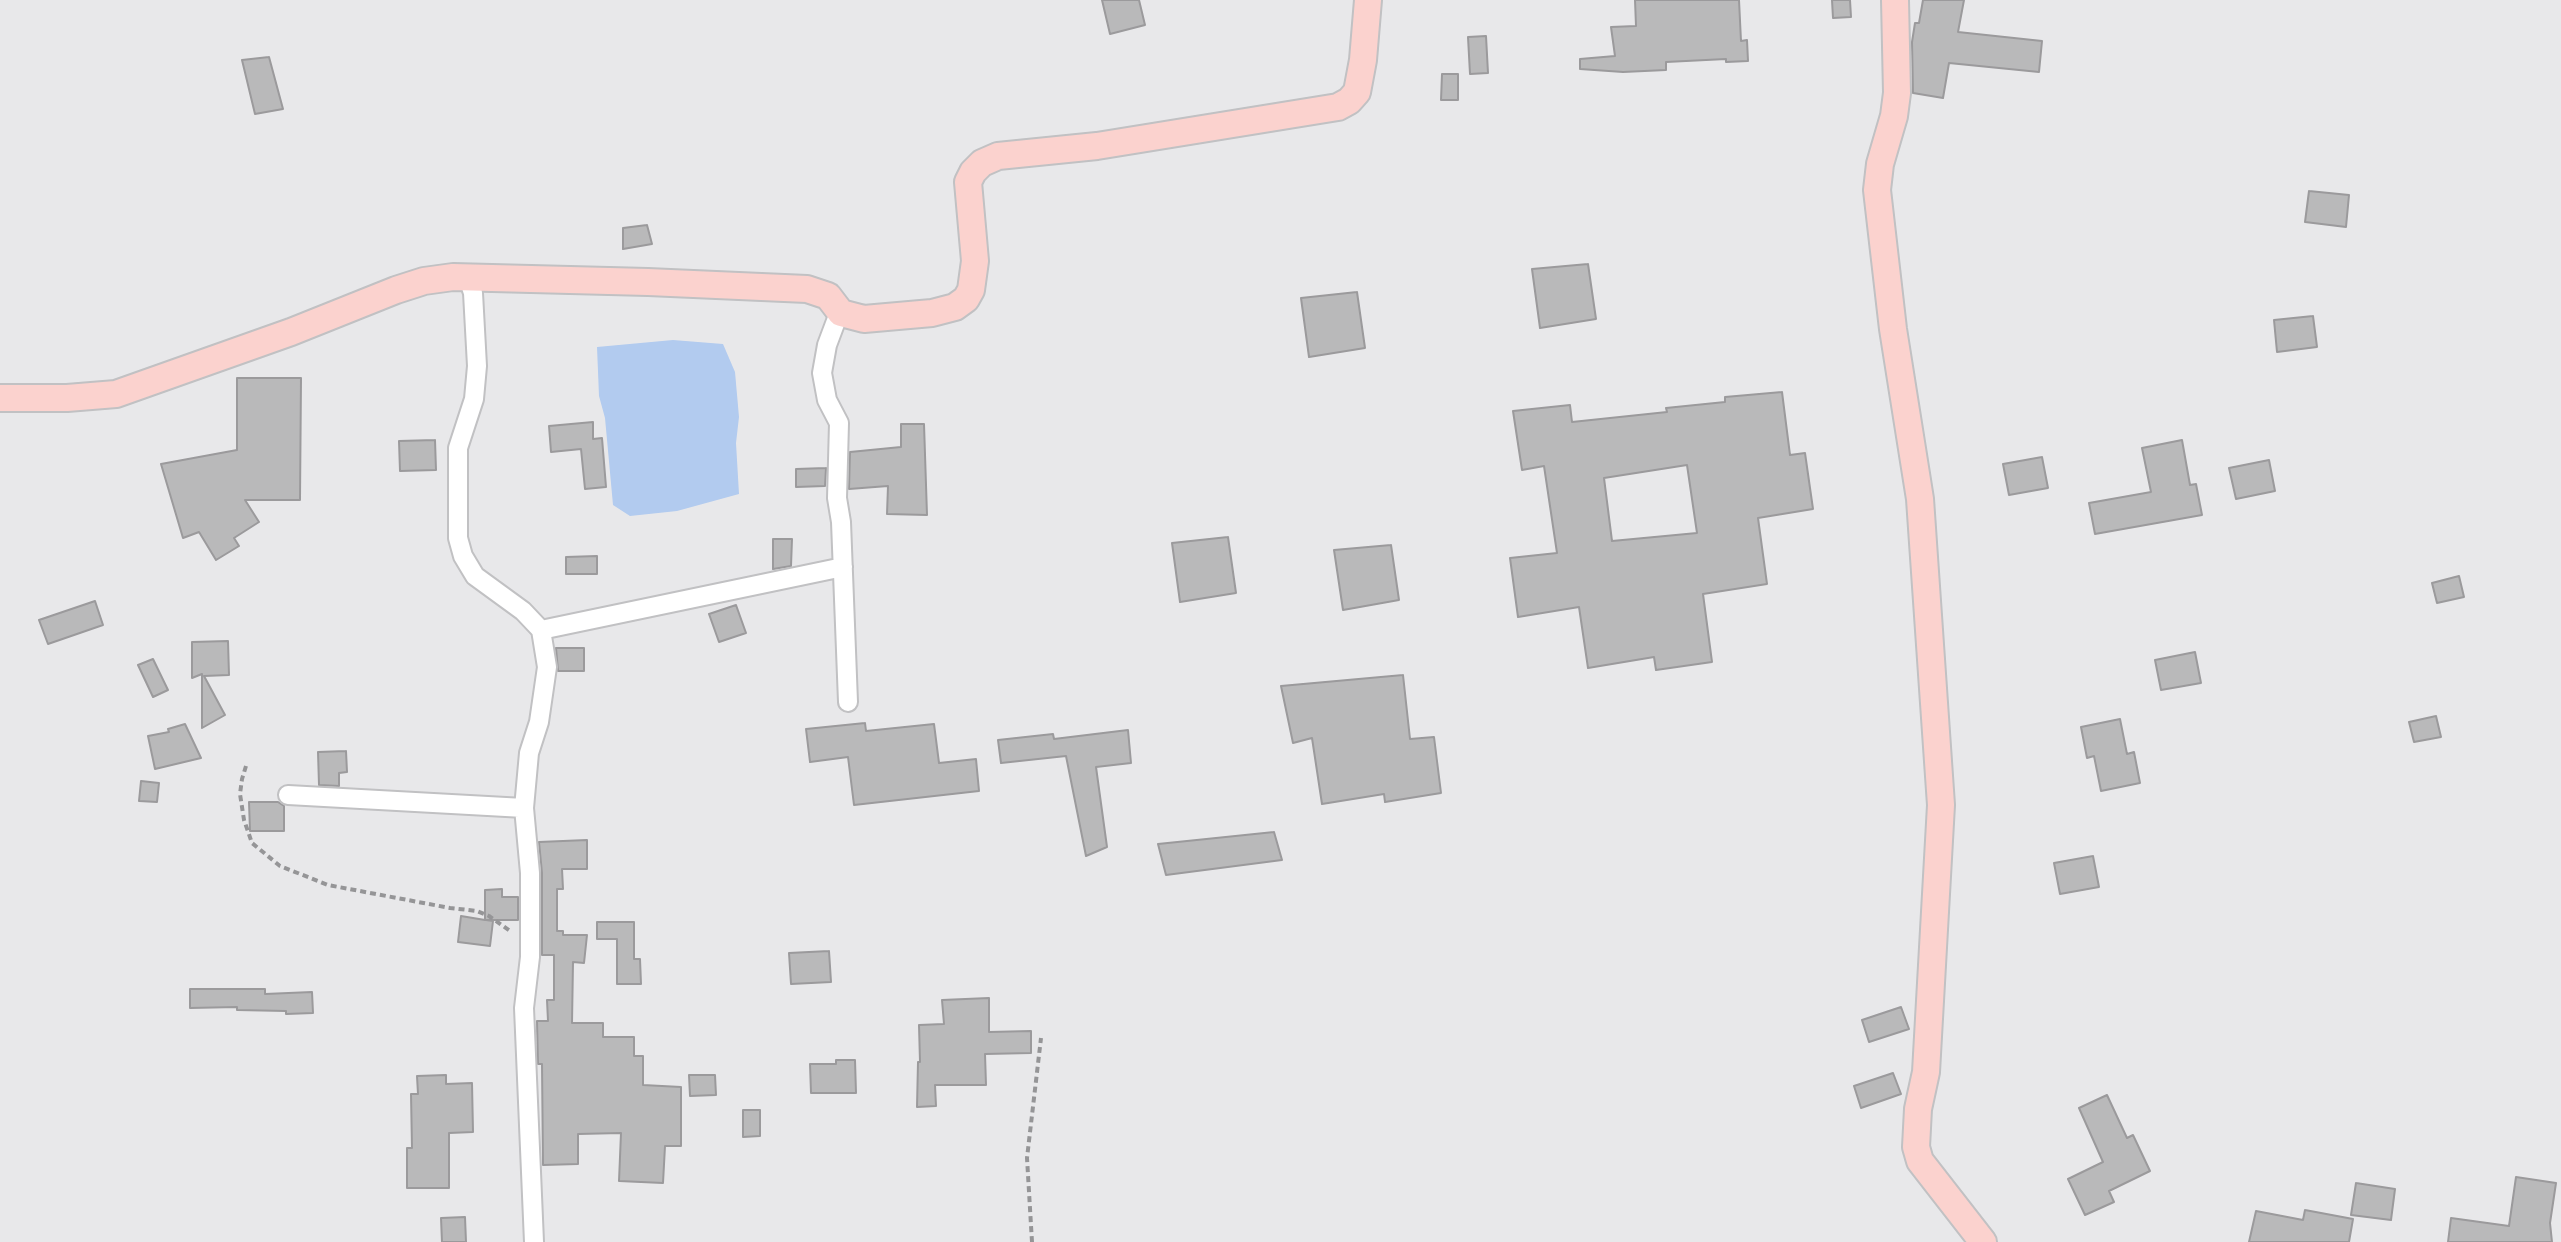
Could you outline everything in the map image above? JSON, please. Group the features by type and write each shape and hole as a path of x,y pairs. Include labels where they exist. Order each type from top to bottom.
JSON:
{"street":[{"path":"0,398 116,394 424,281 468,278 807,289 828,296 841,313 864,319 932,313 955,307 966,299 971,290 975,261 968,182 982,163 998,156 1159,137 1338,107 1357,92 1368,0"},
{"path":"1895,0 1897,93 1877,190 1893,329 1920,499 1941,805 1926,1072 1918,1109 1916,1147 1920,1161 1983,1242"},
{"path":"468,278 473,293 477,366 474,399 458,448 458,538 463,556 475,576 523,611 541,630 547,667 539,722 529,753 524,808 530,873 530,957 524,1008 534,1242"},
{"path":"841,313 827,345 822,373 827,400 839,423 837,498 841,522 848,702"},
{"path":"541,630 843,567"},
{"path":"288,795 524,808"}],"path":[{"path":"246,766 240,794 248,832 252,843 280,866 328,885 477,911 508,927 530,957"},
{"path":"1032,1242 1027,1158 1041,1038"}],"water":[{"path":"673,340 723,344 735,372 739,417 736,443 739,494 677,511 630,516 613,505 605,418 599,396 597,347"}],"building":[{"path":"1102,0 1139,0 1145,25 1110,34"},
{"path":"1635,0 1739,0 1741,41 1747,40 1748,61 1666,62 1666,70 1623,72 1580,69 1580,59 1615,56 1611,27 1636,26"},
{"path":"1832,0 1850,0 1851,17 1833,18"},
{"path":"1923,0 1964,0 1958,32 2042,41 2039,72 1949,63 1943,98 1913,93 1912,42"},
{"path":"1486,36 1488,73 1470,74 1468,37"},
{"path":"269,57 283,109 255,114 242,60"},
{"path":"1442,74 1458,74 1458,100 1441,100"},
{"path":"2309,191 2349,195 2346,227 2305,222"},
{"path":"647,225 652,244 623,249 623,228"},
{"path":"1588,264 1596,319 1540,328 1532,269"},
{"path":"1357,292 1365,348 1309,357 1301,298"},
{"path":"2313,316 2317,347 2277,352 2274,320"},
{"path":"237,378 301,378 300,500 245,500 259,522 234,538 239,546 216,560 199,532 183,538 161,464 237,450"},
{"path":"1782,392 1790,455 1805,453 1813,509 1758,518 1767,584 1703,594 1712,662 1656,670 1654,657 1588,668 1579,607 1518,617 1510,558 1557,553 1544,466 1522,470 1513,411 1570,405 1572,422 1667,412 1666,408 1725,402 1725,397","holes":["1687,465 1697,533 1612,541 1604,478"]},
{"path":"593,422 593,439 602,438 606,487 585,489 581,449 551,452 549,426"},
{"path":"901,424 924,424 927,515 887,514 888,486 849,489 850,452 901,447"},
{"path":"435,440 436,470 400,471 399,441"},
{"path":"2182,440 2190,485 2196,484 2202,515 2095,534 2089,503 2151,492 2142,448"},
{"path":"2042,457 2048,488 2009,495 2003,464"},
{"path":"2269,460 2275,491 2236,499 2229,468"},
{"path":"826,468 825,486 796,487 796,469"},
{"path":"1228,537 1236,593 1180,602 1172,543"},
{"path":"773,539 792,539 791,566 773,569"},
{"path":"1391,545 1399,600 1343,610 1334,550"},
{"path":"597,556 597,574 566,574 566,557"},
{"path":"2459,576 2464,597 2437,603 2432,583"},
{"path":"95,601 103,625 48,644 39,620"},
{"path":"736,605 746,633 719,642 709,614"},
{"path":"228,641 229,675 204,676 225,715 202,728 202,674 192,678 192,642"},
{"path":"556,648 584,648 584,671 558,671"},
{"path":"2195,652 2201,683 2161,690 2155,660"},
{"path":"153,659 168,690 153,697 138,665"},
{"path":"1403,675 1410,739 1434,737 1441,793 1385,802 1384,794 1322,804 1312,738 1293,743 1281,686"},
{"path":"2436,716 2441,737 2414,742 2409,722"},
{"path":"2120,719 2127,754 2134,752 2140,783 2101,791 2094,756 2087,758 2081,727"},
{"path":"865,723 866,731 934,724 939,763 976,759 979,791 854,805 848,757 810,762 806,729"},
{"path":"185,724 201,758 155,769 148,736 169,732 168,729"},
{"path":"1128,730 1131,763 1096,767 1107,847 1086,856 1066,756 1001,763 998,740 1053,734 1054,739"},
{"path":"346,751 347,772 339,773 339,786 319,785 318,752"},
{"path":"141,781 159,783 157,802 139,801"},
{"path":"249,802 278,802 284,806 284,831 250,831"},
{"path":"1274,832 1282,860 1166,875 1158,844"},
{"path":"587,840 587,869 562,869 563,889 557,889 557,931 563,931 563,935 587,935 584,963 573,962 572,1023 603,1023 603,1037 634,1037 634,1056 643,1056 643,1085 681,1087 681,1146 665,1146 663,1183 619,1181 621,1133 578,1134 578,1164 543,1165 542,1064 538,1064 537,1021 548,1021 547,1000 554,1000 554,955 542,955 539,842"},
{"path":"2093,856 2099,887 2060,894 2054,863"},
{"path":"502,889 502,897 518,897 518,920 486,920 493,921 490,946 458,942 461,916 485,920 485,890"},
{"path":"597,922 634,922 634,959 640,959 641,984 617,984 617,939 597,939"},
{"path":"829,951 831,982 791,984 789,953"},
{"path":"190,989 265,989 265,994 312,992 313,1013 286,1014 286,1011 237,1010 237,1007 190,1008"},
{"path":"989,998 989,1032 1031,1031 1031,1053 985,1054 986,1085 935,1085 936,1106 917,1107 919,1025 944,1024 942,1000"},
{"path":"1901,1007 1909,1029 1869,1042 1862,1020"},
{"path":"836,1060 855,1060 856,1093 811,1093 810,1064 836,1064"},
{"path":"1893,1073 1901,1094 1861,1108 1854,1086"},
{"path":"446,1075 446,1084 472,1083 473,1132 449,1133 449,1188 407,1188 407,1148 412,1148 411,1094 418,1094 417,1076"},
{"path":"689,1075 715,1075 716,1095 690,1096"},
{"path":"2107,1095 2127,1138 2133,1135 2150,1171 2109,1191 2114,1202 2085,1215 2068,1179 2103,1162 2079,1108"},
{"path":"743,1110 760,1110 760,1136 743,1137"},
{"path":"2516,1177 2556,1183 2550,1223 2552,1242 2448,1242 2451,1218 2509,1226"},
{"path":"2356,1183 2395,1189 2391,1220 2351,1215"},
{"path":"2305,1210 2353,1219 2349,1242 2249,1242 2256,1211 2303,1220"},
{"path":"465,1217 466,1242 442,1242 441,1218"}]}
